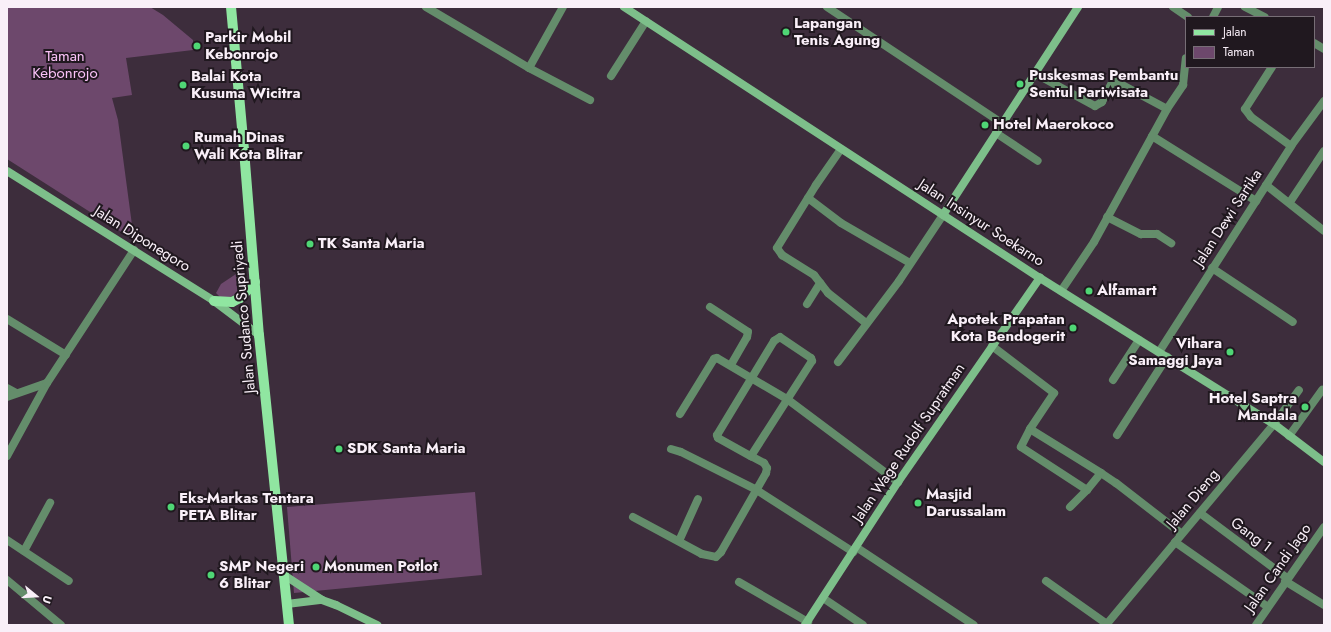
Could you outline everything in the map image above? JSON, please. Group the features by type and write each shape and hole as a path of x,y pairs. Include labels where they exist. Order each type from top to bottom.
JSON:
{"main road":[{"name":"Jalan Insinyur Soekarno","path":"624,7 1040,278 1274,424 1324,462"},
{"path":"943,215 1036,74 1078,7"},
{"name":"Jalan Sudanco Supriyadi","path":"231,11 259,335 289,625"},
{"name":"Jalan Diponegoro","path":"7,171 214,301 259,335"},
{"name":"Jalan Wage Rudolf Supratman","path":"806,623 898,482 1040,278"},
{"path":"214,301 232,302 240,298 255,282"},
{"path":"284,575 322,600 336,605 372,624"},
{"path":"287,604 322,600"}],"street":[{"path":"426,7 529,68 590,100"},
{"path":"529,68 564,7"},
{"path":"828,7 1003,124"},
{"path":"1173,7 1186,16"},
{"path":"1213,16 1218,7"},
{"path":"1245,7 1263,16"},
{"path":"611,76 646,21"},
{"path":"1315,44 1324,49"},
{"path":"1061,291 1094,242 1167,109 1183,85 1185,67"},
{"path":"1271,68 1245,109 1251,117 1292,146"},
{"path":"1036,74 1095,106 1102,102 1113,80 1167,109"},
{"name":"Jalan Dewi Sartika","path":"1159,352 1266,185 1292,146 1324,103"},
{"path":"996,133 1038,161"},
{"path":"1152,136 1256,201"},
{"path":"840,149 777,248 782,255 810,271 834,299 866,323"},
{"path":"1290,202 1324,151"},
{"path":"1266,185 1290,202 1324,230"},
{"path":"808,198 841,223 910,263"},
{"path":"838,362 899,281 943,215"},
{"path":"1107,217 1141,234 1157,234 1171,243"},
{"path":"7,456 47,383 134,250"},
{"path":"1212,268 1293,322"},
{"path":"807,304 820,283"},
{"path":"710,307 748,332 748,336 730,365"},
{"path":"7,319 66,355"},
{"path":"633,517 702,554 716,556 721,552 758,491 767,468 764,463 751,456 717,436 751,377 778,337 782,338 812,360 751,456"},
{"path":"1113,380 1139,340"},
{"path":"992,346 1054,393 1030,429 1021,447 1086,490"},
{"path":"1117,435 1166,357"},
{"path":"680,414 714,359 718,358 787,400 898,482"},
{"path":"7,397 47,383"},
{"path":"7,388 16,394"},
{"name":"Jalan Dieng","path":"1107,624 1274,424 1299,390"},
{"path":"1289,436 1322,390"},
{"path":"1030,429 1116,483 1182,534"},
{"path":"670,449 682,452 758,491 974,625"},
{"path":"1070,507 1101,473"},
{"path":"679,541 698,499"},
{"path":"24,551 50,503"},
{"name":"Gang 1","path":"1200,513 1286,580 1324,606"},
{"name":"Jalan Candi Jago","path":"1256,625 1324,527"},
{"path":"7,540 68,581"},
{"path":"1175,542 1268,607"},
{"path":"7,580 61,625"},
{"path":"1046,581 1107,624"},
{"path":"739,582 806,623"},
{"path":"822,598 863,625"}],"green space":[{"name":"Taman Kebonrojo","path":"7,7 150,7 163,15 193,40 193,50 126,58 132,95 112,98 118,120 134,240 7,159"},
{"path":"242,270 246,273 239,292 227,299 221,298 216,293 221,284"},
{"path":"475,492 482,575 294,593 287,507"}],"place":[{"name":"Lapangan Tenis Agung","path":"786,32"},
{"name":"Parkir Mobil Kebonrojo","path":"197,46"},
{"name":"Puskesmas Pembantu Sentul Pariwisata","path":"1020,84"},
{"name":"Balai Kota Kusuma Wicitra","path":"183,85"},
{"name":"Hotel Maerokoco","path":"985,125"},
{"name":"Rumah Dinas Wali Kota Blitar","path":"186,146"},
{"name":"TK Santa Maria","path":"310,244"},
{"name":"Alfamart","path":"1089,291"},
{"name":"Apotek Prapatan Kota Bendogerit","path":"1073,328"},
{"name":"Vihara Samaggi Jaya","path":"1230,352"},
{"name":"Hotel Saptra Mandala","path":"1305,407"},
{"name":"SDK Santa Maria","path":"339,449"},
{"name":"Masjid Darussalam","path":"918,503"},
{"name":"Eks-Markas Tentara PETA Blitar","path":"171,507"},
{"name":"Monumen Potlot","path":"316,567"},
{"name":"SMP Negeri 6 Blitar","path":"211,575"}]}
